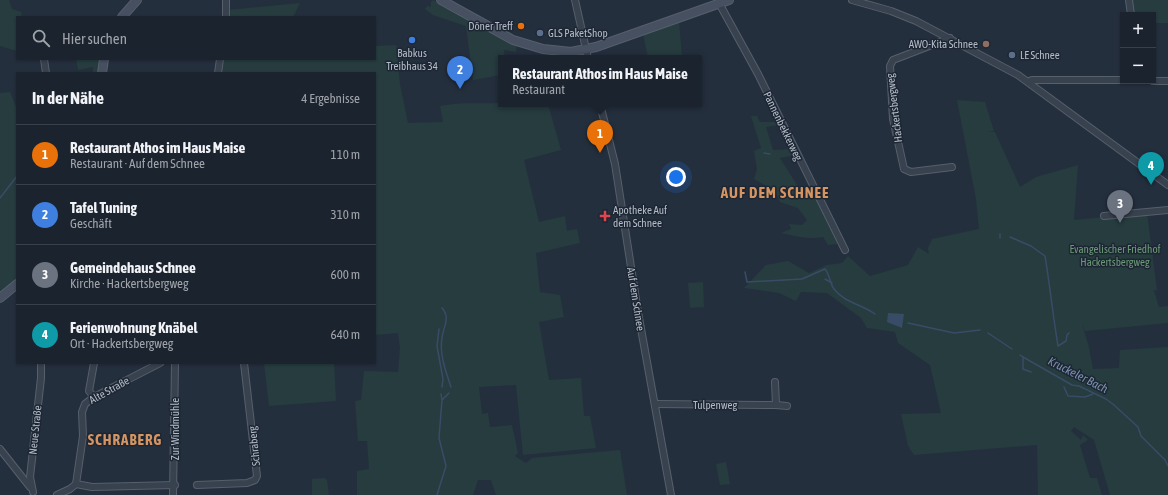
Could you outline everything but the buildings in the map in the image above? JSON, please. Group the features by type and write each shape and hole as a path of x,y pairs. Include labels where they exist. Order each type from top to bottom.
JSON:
{"main road":[{"path":"123,16 137,0"},
{"path":"441,0 513,40 551,51 571,52 631,36 729,0"},
{"path":"102,72 104,60"},
{"path":"0,298 16,285"}],"street":[{"path":"226,0 226,16"},
{"path":"576,0 587,55"},
{"path":"852,0 901,15 950,38 1029,81 1119,150 1168,185"},
{"path":"1129,0 1131,12"},
{"name":"Pannenbekkerweg","path":"719,3 758,74 845,250"},
{"name":"Hackertsbergweg","path":"950,38 893,60 890,66 893,119 904,169 911,172 952,166"},
{"path":"44,60 46,72"},
{"path":"218,72 220,60"},
{"path":"1029,81 1120,80"},
{"path":"1156,81 1168,81"},
{"name":"Auf dem Schnee","path":"601,107 615,164 633,284 671,495"},
{"path":"1104,216 1168,210"},
{"name":"Neue Straße","path":"32,493 30,477 41,378 41,364"},
{"path":"94,364 89,391 94,396"},
{"name":"Alte Straße","path":"76,484 83,436 82,412 85,404 94,396 158,364"},
{"name":"Zur Windmühle","path":"174,495 175,364"},
{"name":"Schraberg","path":"197,485 247,483 255,480 257,476 244,364"},
{"path":"775,382 776,405"},
{"name":"Tulpenweg","path":"655,404 788,406"},
{"path":"0,449 27,482 32,493 40,495"},
{"path":"207,478 207,485"},
{"path":"59,495 76,484 92,487 174,485"}],"green space":[{"path":"0,0 9,0 12,9 21,12 22,16 16,16 16,51 0,46"},
{"path":"433,0 517,45 516,52 504,50 505,55 498,55 498,76 473,80 466,26 433,15 425,9 427,6 431,7 431,2"},
{"path":"1132,0 1168,0 1168,23 1156,23 1156,12 1133,12"},
{"path":"300,3 294,16 228,16 228,10"},
{"path":"679,21 682,55 647,55 643,34"},
{"path":"396,45 400,84 408,123 443,122 440,106 447,105 498,103 498,107 549,107 561,150 524,160 539,222 565,216 567,231 577,229 580,243 536,253 540,292 560,295 564,317 539,322 549,380 581,378 584,416 590,416 596,448 523,455 516,385 479,387 482,414 488,413 490,427 512,425 518,453 515,456 526,463 532,458 620,450 627,495 496,495 491,480 478,480 473,495 357,495 357,471 369,469 367,441 358,441 355,401 361,400 364,371 398,372 400,348 398,333 376,335 376,72 221,72 223,60 376,60 376,46"},
{"path":"76,60 100,60 99,72 93,72 93,67 78,70"},
{"path":"10,92 16,107 16,281 0,293 0,93"},
{"name":"Evangelischer Friedhof Hackertsbergweg","path":"957,100 985,102 994,131 988,132 995,132 1020,187 1036,177 1078,165 1074,220 1147,213 1157,290 1151,291 1154,291 1159,307 1168,306 1168,323 1085,331 1082,324 1089,347 1093,369 1119,368 1120,350 1168,347 1168,495 1110,495 1094,440 1074,427 1071,431 1081,440 1083,435 1088,440 1080,445 1090,478 1097,478 1102,495 1038,495 1037,445 914,455 908,446 901,414 941,413 930,365 898,343 895,332 867,328 861,318 827,293 801,292 796,301 779,293 744,288 766,265 788,261 809,273 827,265 842,263 848,256 870,276 908,265 918,247 929,254 928,248 932,239 979,229 976,199"},
{"path":"751,116 757,116 760,122 777,122 778,125 766,127 773,150 793,149 795,155 780,158 797,185 813,192 838,244 828,245 823,237 807,238 781,233 791,229 789,224 802,225 807,220 798,208 780,202 775,191 754,179 757,169 754,151 761,148"},
{"path":"703,282 704,307 690,308 688,283"},
{"path":"264,364 334,364 336,401 269,406"},
{"path":"726,462 730,484 720,485 716,464"},
{"path":"324,478 327,480 329,495 312,495 312,479"}],"water":[{"path":"888,313 904,314 902,328 887,322"}],"waterway":[{"path":"764,153 770,154"},
{"path":"0,198 16,177"},
{"path":"1010,237 1031,246 1045,256 1058,346 1066,341 1069,333"},
{"name":"Kruckeler Bach","path":"745,272 747,282 802,279 825,269 834,289 838,294 875,314"},
{"name":"Kruckeler Bach","path":"825,279 832,283"},
{"path":"442,308 446,315 446,323 442,338 441,350 451,387"},
{"name":"Kruckeler Bach","path":"908,323 954,333 980,330"},
{"path":"439,329 437,346 443,379 442,387"},
{"name":"Kruckeler Bach","path":"988,333 1012,349"},
{"path":"1020,355 1023,357 1023,369 1031,372"},
{"name":"Kruckeler Bach","path":"1023,357 1072,385 1079,386 1106,399 1114,405 1138,427 1141,436 1165,460 1168,466"},
{"path":"1064,387 1068,396 1085,397 1093,394"},
{"path":"437,495 446,466 439,438 442,400 449,393"},
{"path":"441,394 442,400"}],"place":[{"name":"Döner Treff","path":"521,26"},
{"name":"GLS PaketShop","path":"540,33"},
{"name":"Babkus Treibhaus 34","path":"412,40"},
{"name":"AWO-Kita Schnee","path":"986,44"},
{"name":"LE Schnee","path":"1012,55"},
{"name":"Tafel Tuning","path":"460,89"},
{"name":"Restaurant Athos im Haus Maise","path":"600,153"},
{"name":"Ferienwohnung Knäbel","path":"1151,185"},
{"name":"Apotheke Auf dem Schnee","path":"605,216"},
{"name":"Gemeindehaus Schnee","path":"1120,223"}],"district":[{"name":"AUF DEM SCHNEE","path":"775,192"},
{"name":"SCHRABERG","path":"125,439"}]}
